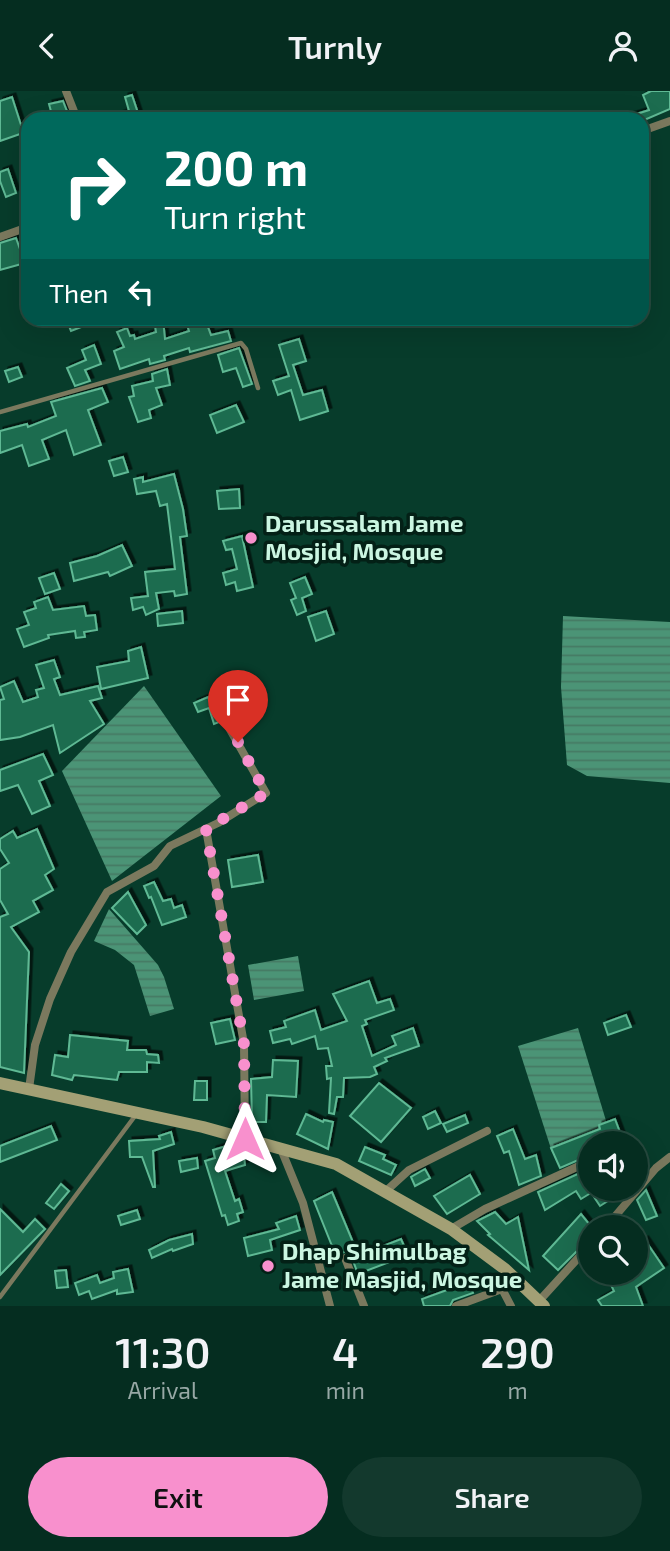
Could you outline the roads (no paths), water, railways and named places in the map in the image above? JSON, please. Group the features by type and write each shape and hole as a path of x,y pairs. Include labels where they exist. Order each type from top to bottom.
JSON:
{"main road":[{"path":"0,1083 137,1112 336,1164 451,1229 505,1269 541,1303"}],"street":[{"path":"66,91 74,112"},
{"path":"649,128 670,121"},
{"path":"0,237 21,230"},
{"path":"29,1089 35,1045 50,999 71,952 107,892 154,866 170,846 206,829 266,793 228,726"},
{"path":"206,829 244,1044 245,1139"},
{"path":"386,1191 408,1170 487,1131"},
{"path":"281,1149 303,1203 330,1306"},
{"path":"616,1215 656,1168 670,1157"},
{"path":"451,1229 485,1209 578,1166"},
{"path":"345,1258 364,1306"},
{"path":"541,1303 578,1259"},
{"path":"505,1269 502,1289 511,1306"},
{"path":"456,1306 502,1289"}],"lane":[{"path":"0,412 241,343 246,349 258,388"},
{"path":"0,1297 137,1112"}],"place":[{"name":"Darussalam Jame Mosjid, Mosque","path":"251,538"},
{"name":"Dhap Shimulbag Jame Masjid, Mosque","path":"268,1266"}]}
